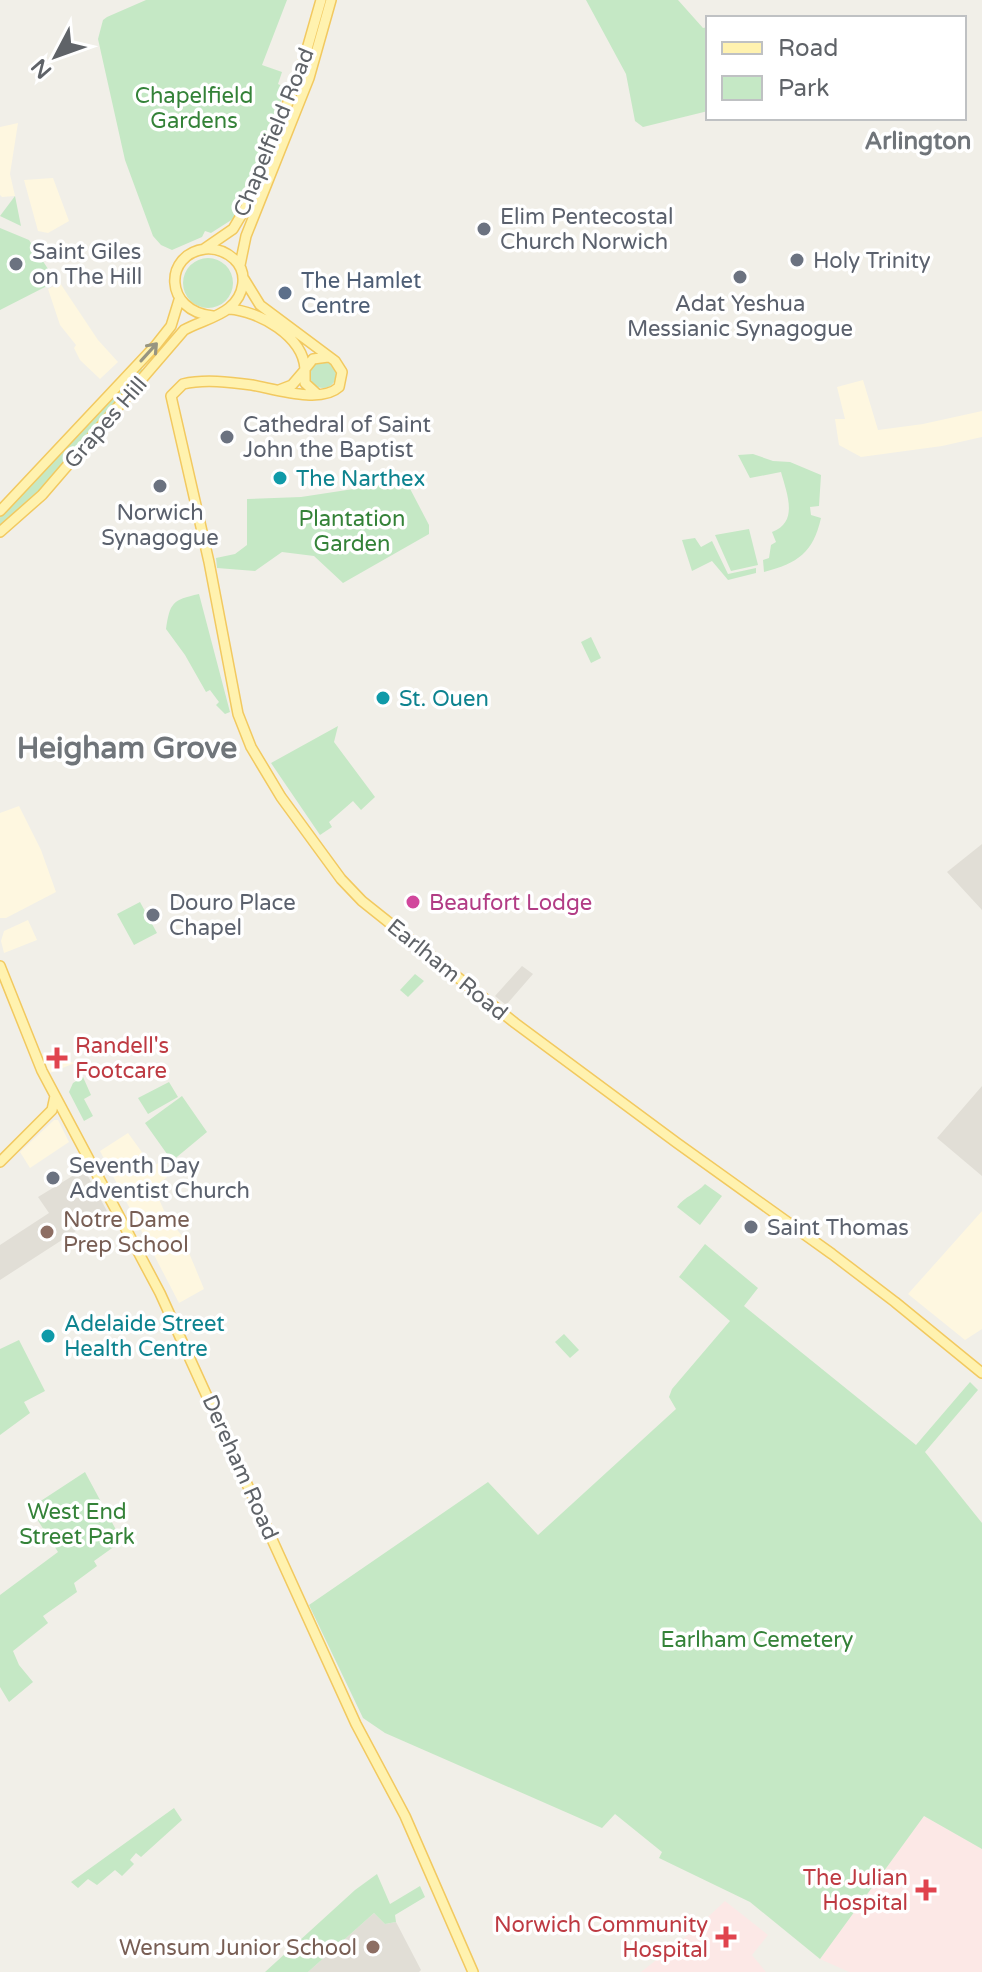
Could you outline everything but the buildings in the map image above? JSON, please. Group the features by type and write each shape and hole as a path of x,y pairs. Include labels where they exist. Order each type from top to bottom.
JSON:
{"main road":[{"name":"Chapelfield Road","path":"204,249 233,229 245,209 301,70 321,0"},
{"name":"Chapelfield Road","path":"240,265 246,236 309,78 331,0"},
{"path":"244,279 242,289 229,309 213,316 198,315 179,300 175,290 178,269 186,258 204,249 224,252 240,265 244,279 260,305 335,361 342,372 335,391 325,395 276,390"},
{"name":"Grapes Hill","path":"0,511 156,345 171,326 179,300"},
{"path":"229,309 258,316 293,341 302,355 305,383 317,394"},
{"name":"Grapes Hill","path":"0,532 42,495 184,330 213,316"},
{"path":"276,390 292,385 316,357 328,357"},
{"name":"Earlham Road","path":"276,390 252,385 192,382 177,388 171,400 209,562 238,714 260,762 328,863 362,901 515,1023 832,1254 982,1373"},
{"name":"Dereham Road","path":"0,966 55,1096 132,1236 166,1306 356,1724 405,1816 473,1972"},
{"path":"0,1162 52,1110 55,1096"}],"shaded area":[{"path":"18,123 10,174 15,196 2,197 0,127"},
{"path":"53,178 69,221 48,233 38,231 24,180"},
{"path":"60,283 98,340 118,362 100,379 80,360 74,348 76,345 60,325 48,289"},
{"path":"863,380 878,430 982,411 982,437 861,457 839,445 835,419 845,419 837,387"},
{"path":"19,806 41,850 56,892 6,918 0,918 0,813"},
{"path":"982,844 982,910 947,872"},
{"path":"28,920 37,940 4,953 1,941 4,931"},
{"path":"522,966 533,974 506,1005 495,996"},
{"path":"63,1050 67,1061 75,1063 50,1073 42,1055"},
{"path":"982,1086 982,1176 937,1138"},
{"path":"54,1120 58,1120 69,1142 30,1168 20,1152"},
{"path":"128,1133 152,1166 159,1163 167,1177 154,1188 166,1215 182,1236 204,1289 179,1303 100,1151"},
{"name":"Notre Dame Prep School","path":"84,1169 107,1211 0,1280 0,1245 49,1213 38,1197"},
{"path":"982,1211 982,1329 965,1340 908,1294"},
{"name":"The Julian Hospital","path":"924,1816 982,1849 982,1972 849,1972 820,1959"},
{"name":"Norwich Community Hospital","path":"725,1901 768,1935 752,1955 766,1972 641,1972 693,1931"},
{"name":"Wensum Junior School","path":"374,1913 385,1924 396,1922 421,1970 419,1972 308,1972"}],"green space":[{"name":"Chapelfield Gardens","path":"146,0 287,0 262,65 282,72 278,84 286,88 236,217 211,233 205,231 202,237 172,250 161,245 153,236 125,160 98,39 103,20"},
{"path":"586,0 678,0 703,28 706,27 706,111 643,127 635,121 626,74"},
{"path":"15,196 21,226 0,216"},
{"path":"0,228 29,240 54,278 47,286 0,310"},
{"path":"208,258 226,265 233,283 226,301 208,308 190,301 183,283 190,265"},
{"path":"323,362 332,366 336,375 332,384 323,388 314,384 310,375 314,366"},
{"path":"141,369 26,507 0,526 0,517"},
{"path":"753,454 773,461 790,462 821,475 819,506 810,507 811,515 821,518 814,540 795,560 764,572 763,560 769,558 771,545 776,542 772,532 786,522 789,506 781,472 750,478 738,455"},
{"name":"Plantation Garden","path":"406,481 429,525 429,534 343,583 314,556 282,552 255,571 217,568 216,558 235,554 247,545 247,499 301,497"},
{"path":"749,529 758,565 731,571 715,535"},
{"path":"695,538 701,547 712,541 728,574 756,568 756,573 728,580 712,561 692,571 682,540"},
{"path":"199,594 230,712 225,714 216,705 219,702 210,690 206,692 166,629 174,604"},
{"path":"591,637 601,658 591,663 581,642"},
{"path":"338,726 334,742 375,797 361,810 353,801 329,822 332,827 320,835 271,763"},
{"path":"140,902 157,933 134,945 117,914"},
{"path":"415,974 424,981 408,997 400,990"},
{"path":"83,1077 91,1095 84,1099 93,1116 84,1121 69,1092 73,1083"},
{"path":"169,1082 178,1097 148,1114 138,1098"},
{"path":"182,1096 207,1132 172,1161 145,1123"},
{"path":"705,1184 722,1196 700,1225 677,1207"},
{"name":"Earlham Cemetery","path":"705,1244 758,1288 744,1306 916,1445 970,1382 978,1390 925,1452 982,1523 982,1849 924,1816 820,1959 750,1902 659,1858 662,1852 615,1814 602,1828 385,1733 363,1718 309,1605 488,1482 538,1535 676,1409 669,1397 672,1389 730,1321 679,1277"},
{"path":"564,1334 579,1350 570,1358 555,1342"},
{"path":"19,1340 45,1391 24,1402 30,1413 0,1435 0,1349"},
{"name":"West End Street Park","path":"85,1472 122,1541 94,1561 97,1566 74,1583 77,1592 43,1616 48,1623 13,1651 19,1665 33,1682 9,1702 0,1687 0,1595 58,1552 30,1508"},
{"path":"174,1808 182,1820 141,1857 136,1853 130,1860 134,1864 122,1876 115,1870 97,1885 88,1879 78,1888 71,1882"},
{"path":"377,1874 390,1904 420,1886 425,1897 395,1915 396,1922 385,1924 374,1913 308,1972 265,1972 355,1890"}],"place":[{"name":"Elim Pentecostal Church Norwich","path":"484,229"},
{"name":"Holy Trinity","path":"797,260"},
{"name":"Saint Giles on The Hill","path":"16,264"},
{"name":"Adat Yeshua Messianic Synagogue","path":"740,277"},
{"name":"The Hamlet Centre","path":"285,293"},
{"name":"Cathedral of Saint John the Baptist","path":"227,437"},
{"name":"The Narthex","path":"280,478"},
{"name":"Norwich Synagogue","path":"160,486"},
{"name":"St. Ouen","path":"383,698"},
{"name":"Beaufort Lodge","path":"413,902"},
{"name":"Douro Place Chapel","path":"153,915"},
{"name":"Randell's Footcare","path":"57,1058"},
{"name":"Seventh Day Adventist Church","path":"53,1178"},
{"name":"Saint Thomas","path":"751,1227"},
{"name":"Notre Dame Prep School","path":"47,1232"},
{"name":"Adelaide Street Health Centre","path":"48,1336"},
{"name":"The Julian Hospital","path":"926,1890"},
{"name":"Norwich Community Hospital","path":"726,1937"},
{"name":"Wensum Junior School","path":"373,1947"}],"district":[{"name":"Arlington","path":"918,141"},
{"name":"Heigham Grove","path":"127,748"}]}
